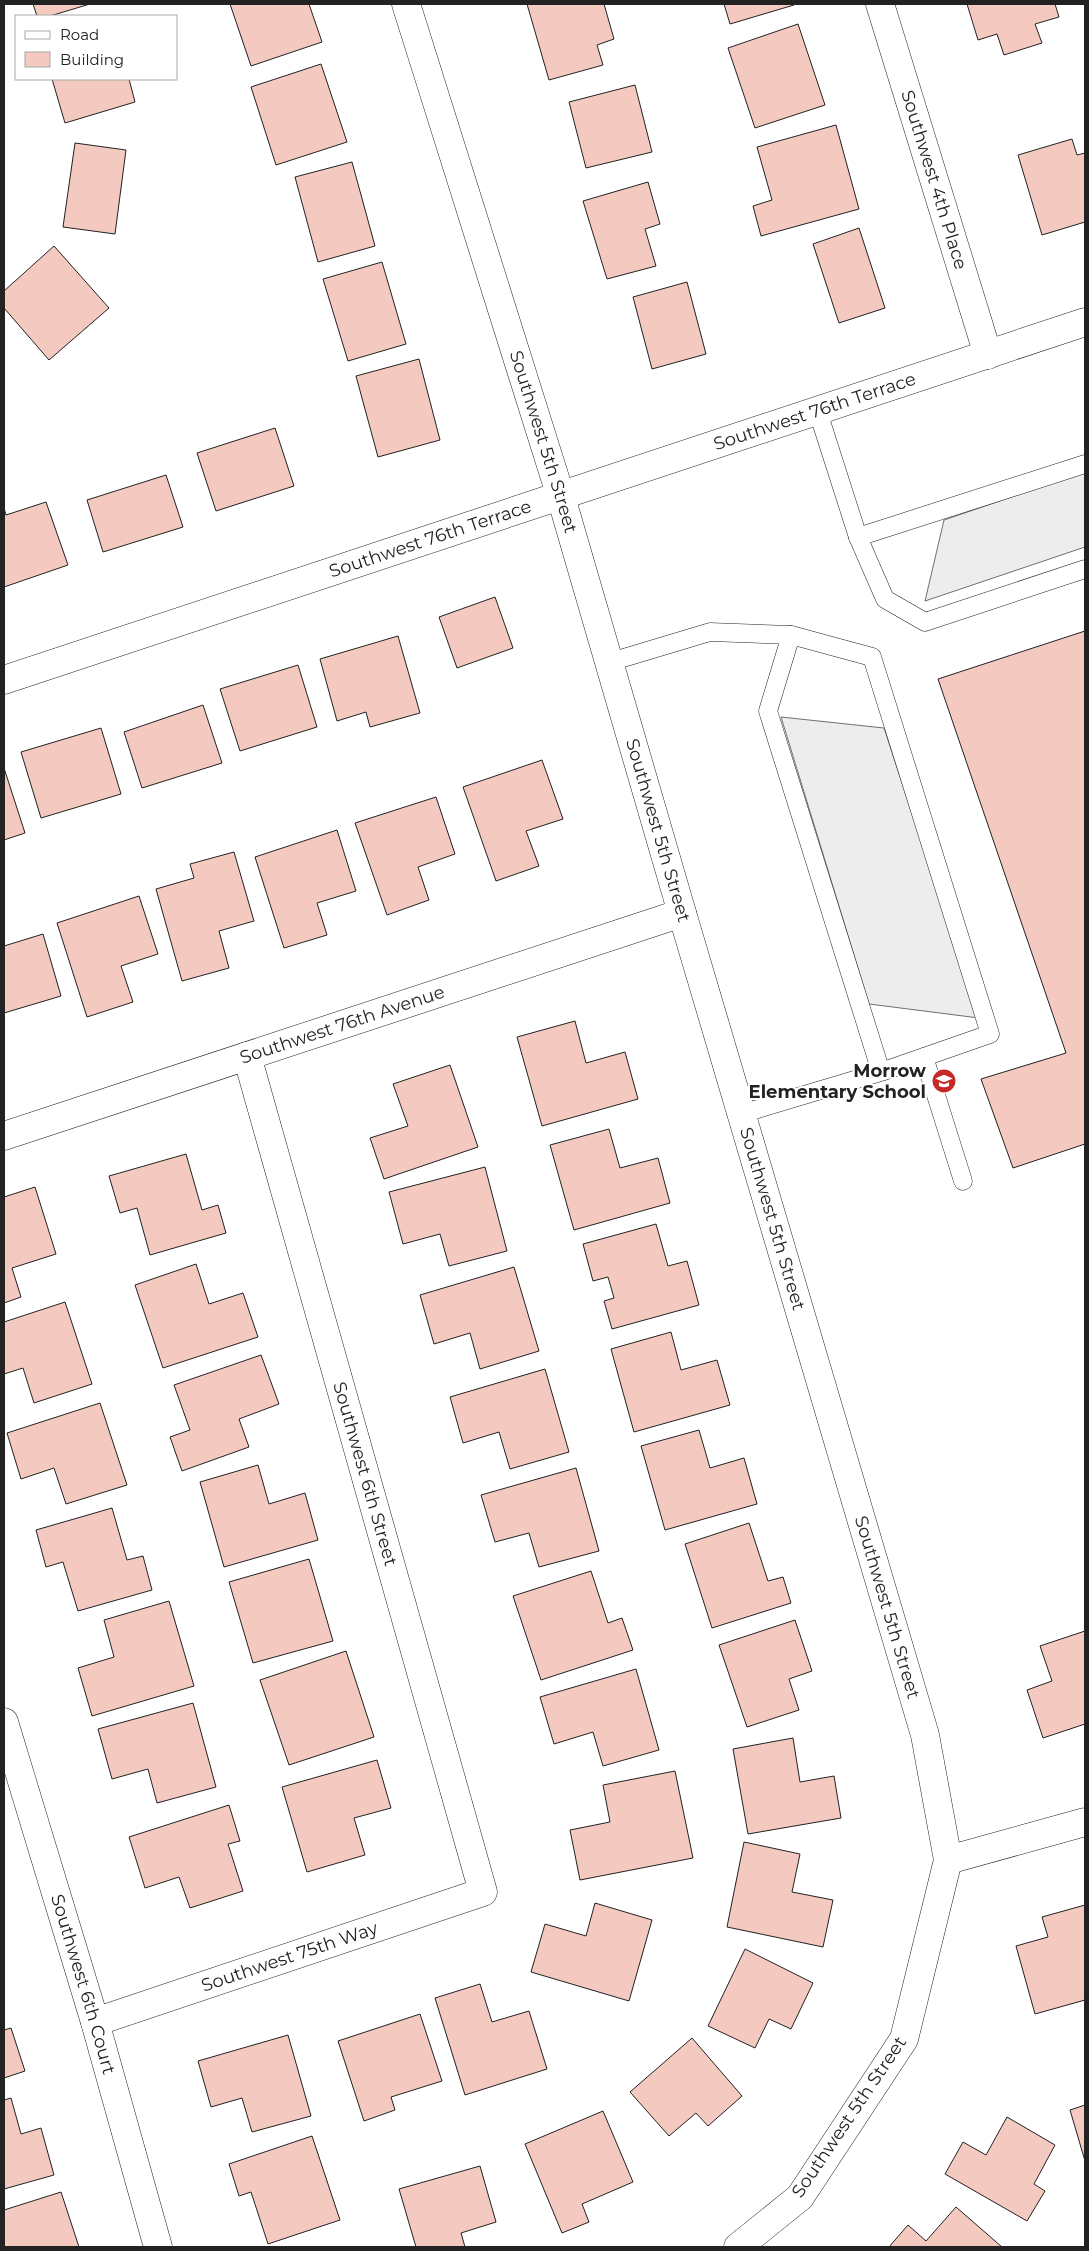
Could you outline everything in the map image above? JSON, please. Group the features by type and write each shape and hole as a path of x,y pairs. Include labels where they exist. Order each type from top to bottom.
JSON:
{"street":[{"name":"Southwest 5th Street","path":"406,4 561,497 741,1114 926,1735 948,1860 904,2039 800,2196 738,2247"},
{"name":"Southwest 4th Place","path":"880,4 988,355"},
{"name":"Southwest 76th Terrace","path":"4,680 1085,322"},
{"name":"Southwest 76th Avenue","path":"4,1136 682,913"},
{"name":"Southwest 6th Street","path":"247,1056 483,1892"},
{"name":"Southwest 6th Court","path":"4,1722 95,2022 158,2247"},
{"path":"948,1860 1085,1822"},
{"name":"Southwest 75th Way","path":"95,2022 483,1892"}],"lane":[{"path":"818,412 858,537 885,598 925,622 1085,568"},
{"path":"858,537 1085,464"},
{"path":"610,662 710,632 791,635 872,657 990,1034 881,1072 741,1114"},
{"path":"791,635 768,711 881,1072"},
{"path":"924,1057 963,1181"}],"shaded area":[{"path":"1085,472 1085,547 925,601 944,520"},
{"path":"781,717 884,728 979,1018 869,1004"}],"building":[{"path":"33,4 90,4 53,15 37,15"},
{"path":"230,4 309,4 322,42 251,66"},
{"path":"527,4 604,4 614,39 597,45 603,65 549,80"},
{"path":"724,4 793,4 794,5 730,24"},
{"path":"967,4 1055,4 1059,17 1035,24 1042,43 1004,55 997,34 978,40"},
{"path":"798,24 825,105 755,128 728,48"},
{"path":"321,64 347,142 276,165 251,87"},
{"path":"52,80 129,80 135,102 65,123"},
{"path":"635,85 652,152 586,168 569,102"},
{"path":"836,125 859,209 761,236 753,206 772,200 757,147"},
{"path":"1072,139 1077,155 1085,153 1085,222 1042,235 1018,155"},
{"path":"75,143 126,150 115,234 63,227"},
{"path":"352,162 375,246 318,262 295,177"},
{"path":"648,182 660,224 645,229 656,266 607,279 583,201"},
{"path":"859,228 885,308 839,323 813,244"},
{"path":"54,246 109,308 49,360 4,308 4,291"},
{"path":"382,262 406,344 348,361 323,279"},
{"path":"687,282 706,354 652,369 633,297"},
{"path":"419,359 440,440 378,457 356,376"},
{"path":"275,428 294,486 216,511 197,453"},
{"path":"166,475 183,527 103,552 87,500"},
{"path":"46,502 68,565 4,587 4,508 6,515"},
{"path":"495,597 513,648 457,668 439,617"},
{"path":"1085,631 1085,1144 1013,1168 981,1079 1066,1053 938,679"},
{"path":"398,636 420,713 370,727 366,712 337,721 320,659"},
{"path":"298,665 317,727 240,751 220,689"},
{"path":"203,705 222,763 142,788 124,732"},
{"path":"101,728 121,794 41,818 21,752"},
{"path":"542,760 563,819 526,831 539,866 496,881 463,787"},
{"path":"4,768 25,833 4,840"},
{"path":"436,797 455,854 418,867 429,900 387,915 355,823"},
{"path":"337,830 356,891 317,903 327,935 284,948 255,857"},
{"path":"234,852 254,921 219,931 229,968 182,981 156,889 194,878 190,864"},
{"path":"139,896 158,954 121,966 133,1002 87,1017 57,923"},
{"path":"43,934 61,996 4,1013 4,946"},
{"path":"575,1021 586,1063 625,1052 638,1099 542,1126 517,1037"},
{"path":"450,1065 478,1147 384,1179 370,1138 408,1126 393,1084"},
{"path":"609,1129 620,1168 658,1158 670,1203 574,1230 550,1145"},
{"path":"186,1154 202,1210 218,1205 226,1233 150,1255 137,1208 120,1213 109,1176"},
{"path":"485,1167 507,1251 449,1266 440,1234 403,1244 389,1192"},
{"path":"35,1187 56,1254 12,1268 21,1297 4,1303 4,1197"},
{"path":"656,1224 668,1266 687,1261 699,1305 612,1329 604,1301 614,1298 608,1277 593,1281 583,1244"},
{"path":"196,1264 209,1304 243,1293 258,1337 163,1368 135,1285"},
{"path":"514,1267 539,1351 480,1369 470,1333 434,1344 420,1295"},
{"path":"65,1302 92,1384 34,1403 23,1368 4,1374 4,1322"},
{"path":"671,1332 681,1370 717,1360 730,1405 634,1432 611,1349"},
{"path":"261,1355 279,1404 239,1419 249,1447 182,1471 170,1437 190,1430 174,1385"},
{"path":"545,1369 569,1452 510,1469 499,1432 463,1443 450,1397"},
{"path":"100,1403 127,1485 66,1504 54,1468 21,1479 7,1433"},
{"path":"699,1430 710,1468 744,1458 757,1504 665,1530 641,1446"},
{"path":"258,1465 269,1504 305,1493 318,1540 224,1567 200,1482"},
{"path":"576,1468 599,1551 539,1567 529,1533 495,1542 481,1495"},
{"path":"112,1508 127,1560 143,1556 152,1590 78,1611 63,1562 46,1567 36,1530"},
{"path":"749,1523 768,1581 783,1577 791,1603 712,1628 685,1544"},
{"path":"309,1559 333,1641 253,1663 229,1582"},
{"path":"591,1571 608,1623 622,1618 633,1650 541,1680 513,1596"},
{"path":"169,1601 194,1686 92,1716 78,1668 114,1657 104,1620"},
{"path":"795,1620 812,1671 789,1679 799,1710 747,1727 719,1645"},
{"path":"1085,1631 1085,1724 1043,1738 1027,1690 1052,1681 1040,1646"},
{"path":"346,1651 374,1737 289,1765 260,1680"},
{"path":"636,1669 659,1750 603,1766 593,1732 554,1744 540,1697"},
{"path":"193,1703 216,1787 157,1803 148,1769 112,1779 98,1729"},
{"path":"793,1738 800,1782 834,1776 841,1818 748,1834 733,1749"},
{"path":"377,1760 391,1808 354,1818 365,1855 307,1872 282,1787"},
{"path":"675,1771 693,1858 580,1880 570,1830 610,1822 603,1785"},
{"path":"229,1805 240,1841 228,1844 243,1891 190,1908 179,1877 145,1888 129,1837"},
{"path":"744,1842 800,1854 792,1892 833,1900 823,1947 727,1927"},
{"path":"595,1903 652,1920 629,2001 531,1972 545,1924 586,1936"},
{"path":"1085,1905 1085,2000 1035,2014 1016,1946 1048,1937 1042,1917"},
{"path":"745,1949 813,1983 791,2029 769,2019 755,2048 708,2026"},
{"path":"480,1984 492,2022 529,2011 547,2069 465,2095 435,1998"},
{"path":"420,2014 442,2081 391,2097 395,2110 364,2121 338,2041"},
{"path":"11,2028 25,2071 4,2078 4,2030"},
{"path":"288,2035 311,2116 252,2132 242,2098 211,2107 198,2061"},
{"path":"692,2038 742,2096 708,2126 696,2113 669,2136 630,2092"},
{"path":"11,2098 21,2134 41,2128 54,2175 4,2189 4,2100"},
{"path":"1085,2105 1085,2161 1070,2110"},
{"path":"603,2111 633,2182 582,2204 589,2222 562,2233 525,2144"},
{"path":"1007,2117 1055,2145 1034,2184 1045,2191 1027,2221 945,2174 963,2142 986,2155"},
{"path":"312,2136 340,2220 268,2244 251,2192 239,2196 229,2164"},
{"path":"480,2166 496,2222 461,2233 465,2247 416,2247 399,2189"},
{"path":"61,2192 79,2247 4,2247 4,2210"},
{"path":"956,2207 1002,2247 889,2247 908,2225 926,2241"}],"place":[{"name":"Morrow Elementary School","path":"944,1081"}]}
